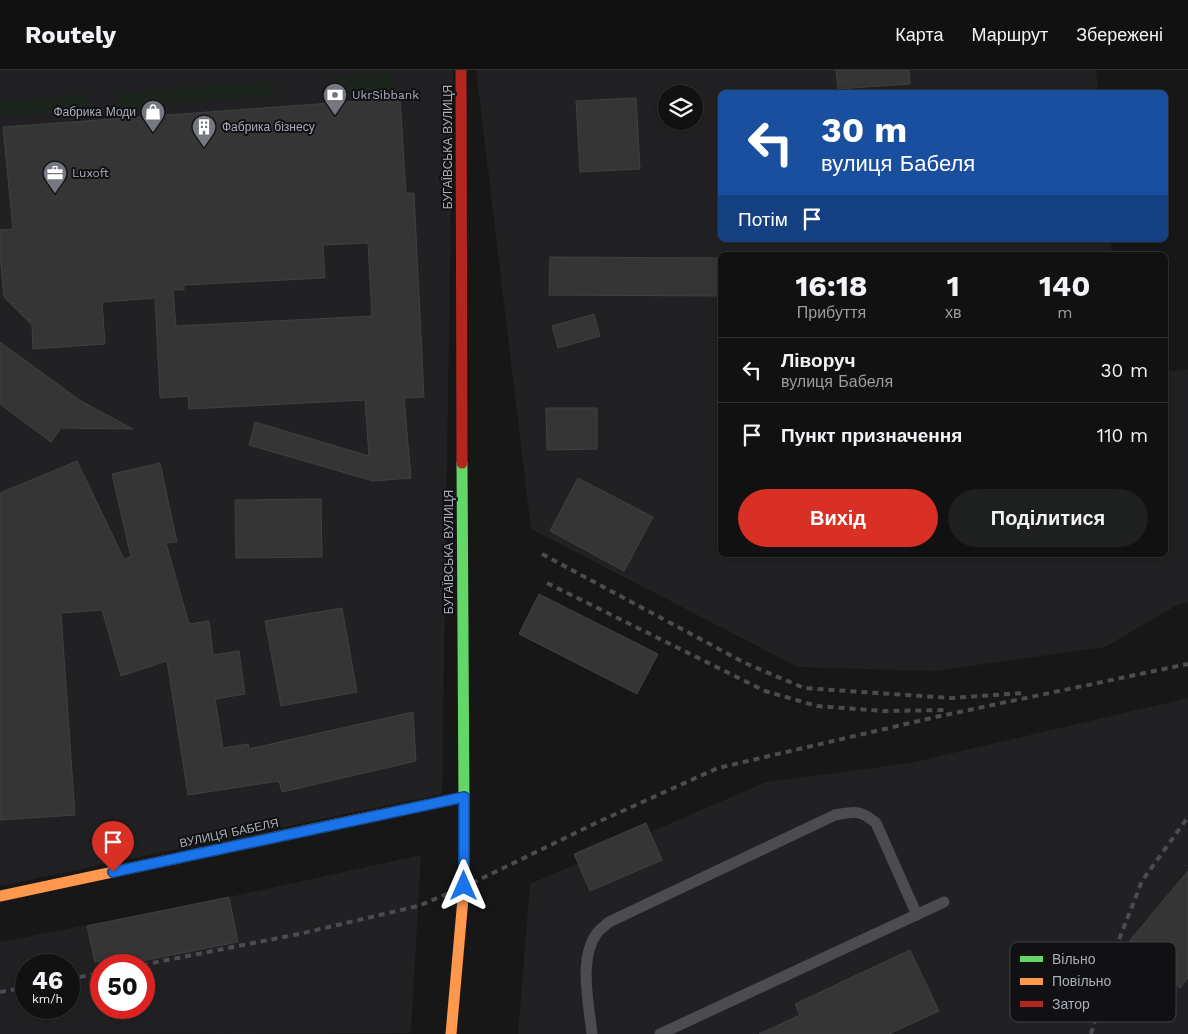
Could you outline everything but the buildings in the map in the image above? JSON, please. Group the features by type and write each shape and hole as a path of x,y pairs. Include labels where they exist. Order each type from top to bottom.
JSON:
{"main road":[{"name":"БУГАЇВСЬКА ВУЛИЦЯ","path":"451,1034 464,886 461,70"},
{"name":"ВУЛИЦЯ БАБЕЛЯ","path":"0,896 464,797"}],"lane":[{"path":"592,1034 586,969 590,948 597,933 609,922 835,815 850,812 866,814 876,822 917,915"},
{"path":"660,1034 944,902"}],"shaded area":[{"path":"0,70 453,70 442,794 0,886"},
{"path":"476,70 1096,70 1098,90 718,90 718,242 1111,242 1112,252 718,252 718,557 1168,557 1168,372 1188,369 1188,602 1177,605 1105,647 933,671 798,667 531,529"},
{"path":"393,72 395,89 335,93 334,76"},
{"path":"275,81 276,96 117,108 116,92"},
{"path":"86,94 87,110 0,118 0,102"},
{"path":"1188,698 1188,1034 518,1034 530,884 766,782 910,763"},
{"path":"421,855 411,1033 0,1034 0,942 229,897"}],"railway":[{"path":"542,554 745,663 804,688 951,698 1024,693"},
{"path":"547,583 765,691 817,706 883,711 947,710"},
{"path":"155,962 299,934 418,906 464,887 598,822 718,768 940,716 1188,664"},
{"path":"1118,942 1142,881 1188,817"},
{"path":"80,977 90,975"},
{"path":"0,992 15,989"},
{"path":"1091,1034 1094,1022"}],"traffic: fast":[{"path":"462,463 464,805"}],"traffic: slow":[{"path":"451,1034 464,887 464,805"},
{"path":"0,896 379,815"}],"traffic: jam":[{"path":"461,70 462,463"},
{"path":"379,815 464,797"}],"place":[{"name":"UkrSibbank","path":"335,116"},
{"name":"Фабрика Моди","path":"153,133"},
{"name":"Фабрика бізнесу","path":"204,148"},
{"name":"Luxoft","path":"55,194"}],"route":[{"path":"113,872 464,797 464,886"}]}
